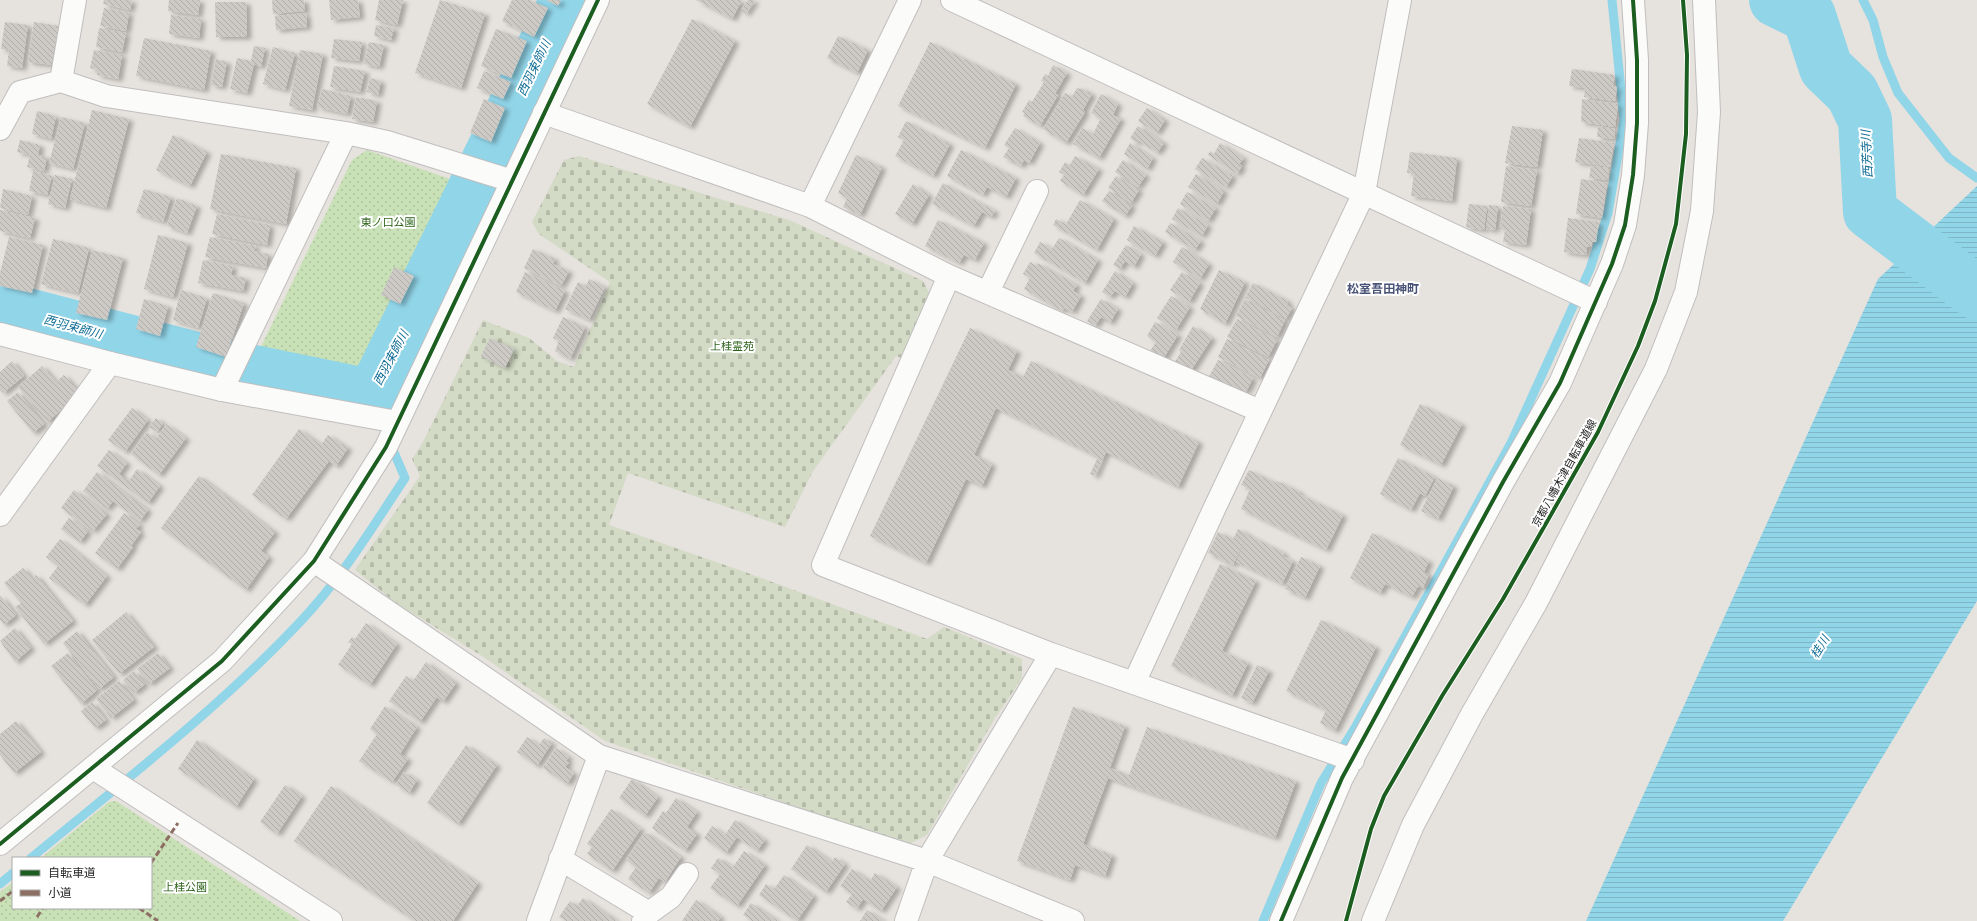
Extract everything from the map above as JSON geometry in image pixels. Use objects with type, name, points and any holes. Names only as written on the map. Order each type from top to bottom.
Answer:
[{"type":"street","points":[[61,81],[75,0]]},
{"type":"street","points":[[0,844],[99,773],[222,661],[320,565],[386,447],[598,0]]},
{"type":"street","points":[[810,206],[910,0]]},
{"type":"street","points":[[952,0],[1596,302]]},
{"type":"street","points":[[1134,683],[1260,411],[1364,193],[1400,0]]},
{"type":"street","points":[[1281,921],[1342,778],[1503,482],[1560,383],[1612,264],[1625,225],[1632,176],[1637,123],[1637,84],[1633,0]]},
{"type":"street","points":[[1373,921],[1413,825],[1472,714],[1536,603],[1656,369],[1686,292],[1702,211],[1708,119],[1704,0]]},
{"type":"street","points":[[0,129],[20,92],[61,81],[106,96],[346,134],[387,142],[512,181]]},
{"type":"street","points":[[544,113],[810,206],[950,276],[1260,411]]},
{"type":"street","points":[[229,375],[346,134]]},
{"type":"street","points":[[988,292],[1037,191]]},
{"type":"street","points":[[950,276],[822,565],[1051,654],[1353,760]]},
{"type":"street","points":[[0,334],[110,363],[229,375],[397,422]]},
{"type":"street","points":[[0,515],[110,363]]},
{"type":"street","points":[[320,565],[599,756],[927,861],[1073,921]]},
{"type":"street","points":[[906,921],[927,861],[1051,654]]},
{"type":"street","points":[[538,921],[599,756]]},
{"type":"street","points":[[99,773],[331,921]]},
{"type":"street","points":[[560,859],[646,917],[671,897],[687,874]]},
{"type":"green space","name":"東ノ口公園","points":[[367,150],[467,185],[470,190],[375,384],[359,390],[257,366],[255,359],[352,160]]},
{"type":"green space","name":"上桂霊苑","points":[[579,156],[789,220],[923,281],[931,297],[901,358],[896,356],[813,471],[785,527],[628,473],[609,525],[745,572],[927,639],[944,627],[1022,659],[1022,678],[995,718],[927,835],[907,845],[605,741],[482,656],[396,603],[355,570],[420,476],[412,459],[422,444],[483,320],[529,338],[557,361],[574,367],[610,282],[539,234],[532,222],[564,160]]},
{"type":"green space","name":"上桂公園","points":[[116,801],[300,921],[0,921],[0,892],[12,883],[12,909],[152,909],[152,857],[42,857],[109,802]]},
{"type":"water","name":"桂川","points":[[1977,186],[1977,601],[1783,921],[1586,921],[1878,279]]},
{"type":"building","points":[[104,0],[132,0],[130,10],[103,4]]},
{"type":"building","points":[[169,0],[200,0],[198,15],[168,11]]},
{"type":"building","points":[[272,0],[304,0],[305,11],[273,14]]},
{"type":"building","points":[[329,0],[358,0],[360,17],[331,20]]},
{"type":"building","points":[[379,0],[403,0],[397,25],[375,20]]},
{"type":"building","points":[[440,0],[485,14],[461,88],[415,73]]},
{"type":"building","points":[[512,0],[530,0],[548,8],[534,37],[502,21]]},
{"type":"building","points":[[546,0],[561,0],[558,6]]},
{"type":"building","points":[[696,0],[742,0],[732,19]]},
{"type":"building","points":[[748,0],[755,0],[746,14],[741,10]]},
{"type":"building","points":[[215,2],[246,2],[247,37],[216,37]]},
{"type":"building","points":[[104,8],[129,13],[126,31],[100,26]]},
{"type":"building","points":[[306,13],[307,27],[276,30],[275,16]]},
{"type":"building","points":[[171,15],[201,19],[199,38],[169,34]]},
{"type":"building","points":[[692,19],[735,41],[690,127],[647,104]]},
{"type":"building","points":[[5,22],[28,25],[22,68],[7,66],[9,50],[1,49]]},
{"type":"building","points":[[34,22],[59,26],[53,65],[28,62]]},
{"type":"building","points":[[376,25],[394,28],[391,40],[374,36]]},
{"type":"building","points":[[99,28],[126,33],[122,52],[96,47]]},
{"type":"building","points":[[496,29],[527,41],[511,78],[481,66]]},
{"type":"building","points":[[838,36],[868,50],[857,73],[827,58]]},
{"type":"building","points":[[144,38],[211,51],[204,90],[136,76]]},
{"type":"building","points":[[334,39],[362,42],[359,61],[331,58]]},
{"type":"building","points":[[369,42],[384,45],[379,67],[364,64]]},
{"type":"building","points":[[930,42],[1016,84],[985,148],[898,106]]},
{"type":"building","points":[[254,46],[265,48],[261,67],[254,64],[247,93],[230,89],[237,58],[251,61]]},
{"type":"building","points":[[273,47],[295,53],[285,90],[263,84]]},
{"type":"building","points":[[94,50],[122,55],[118,79],[97,75],[98,70],[90,68]]},
{"type":"building","points":[[300,50],[323,54],[312,110],[289,106]]},
{"type":"building","points":[[216,59],[227,62],[222,87],[211,85]]},
{"type":"building","points":[[1053,65],[1067,73],[1055,94],[1058,95],[1040,126],[1023,116],[1025,113],[1022,112],[1029,100],[1032,102],[1044,82],[1041,81],[1045,74],[1048,76]]},
{"type":"building","points":[[334,66],[365,71],[360,92],[330,87]]},
{"type":"building","points":[[1572,69],[1615,75],[1613,86],[1617,87],[1615,101],[1584,97],[1585,88],[1569,86]]},
{"type":"building","points":[[484,71],[511,82],[503,99],[477,88]]},
{"type":"building","points":[[370,78],[381,81],[378,95],[367,92]]},
{"type":"building","points":[[1077,88],[1081,88],[1092,94],[1083,110],[1085,112],[1066,143],[1043,129],[1065,93],[1072,97]]},
{"type":"building","points":[[322,89],[351,96],[347,114],[317,107]]},
{"type":"building","points":[[1101,94],[1118,104],[1113,115],[1121,119],[1099,158],[1073,144],[1082,128],[1093,134],[1101,118],[1091,113]]},
{"type":"building","points":[[356,97],[377,101],[373,122],[352,119]]},
{"type":"building","points":[[484,99],[505,108],[491,142],[470,133]]},
{"type":"building","points":[[1582,99],[1618,104],[1615,127],[1581,122]]},
{"type":"building","points":[[1147,108],[1165,120],[1157,133],[1138,121]]},
{"type":"building","points":[[92,110],[129,119],[106,208],[70,199]]},
{"type":"building","points":[[37,111],[56,116],[51,139],[32,134]]},
{"type":"building","points":[[61,117],[85,123],[73,169],[49,163]]},
{"type":"building","points":[[906,121],[950,144],[933,176],[895,156],[904,140],[898,137]]},
{"type":"building","points":[[1138,126],[1164,143],[1157,153],[1138,140],[1137,143],[1130,138]]},
{"type":"building","points":[[1512,126],[1543,130],[1537,167],[1505,163]]},
{"type":"building","points":[[1598,126],[1615,129],[1614,139],[1597,137]]},
{"type":"building","points":[[1015,128],[1040,143],[1029,163],[1024,160],[1021,166],[1003,157],[1009,148],[1004,145]]},
{"type":"building","points":[[173,135],[207,152],[190,186],[156,170]]},
{"type":"building","points":[[1579,138],[1614,143],[1610,167],[1575,162]]},
{"type":"building","points":[[20,140],[40,145],[38,155],[47,157],[44,171],[27,167],[30,155],[17,152]]},
{"type":"building","points":[[1130,143],[1153,158],[1147,169],[1124,154]]},
{"type":"building","points":[[1220,143],[1244,158],[1239,164],[1242,166],[1237,174],[1208,155],[1210,151],[1214,154]]},
{"type":"building","points":[[961,150],[1016,178],[1006,197],[987,187],[983,195],[947,176]]},
{"type":"building","points":[[1410,152],[1457,158],[1452,201],[1411,196],[1414,173],[1407,173]]},
{"type":"building","points":[[221,154],[296,168],[286,224],[210,209]]},
{"type":"building","points":[[856,155],[882,167],[860,215],[843,207],[847,198],[838,193]]},
{"type":"building","points":[[1075,156],[1099,169],[1083,195],[1060,181],[1064,175],[1059,172],[1065,162],[1070,165]]},
{"type":"building","points":[[1202,158],[1233,176],[1226,187],[1195,169]]},
{"type":"building","points":[[1123,160],[1146,175],[1138,187],[1115,172]]},
{"type":"building","points":[[1506,166],[1537,170],[1531,206],[1501,202]]},
{"type":"building","points":[[1591,166],[1609,168],[1608,180],[1589,178]]},
{"type":"building","points":[[33,171],[52,176],[47,195],[29,191]]},
{"type":"building","points":[[1196,174],[1224,191],[1217,204],[1188,187]]},
{"type":"building","points":[[55,175],[72,179],[65,208],[48,204]]},
{"type":"building","points":[[1116,176],[1139,190],[1131,203],[1108,188]]},
{"type":"building","points":[[1581,179],[1607,183],[1602,218],[1576,214]]},
{"type":"building","points":[[943,183],[995,211],[991,217],[982,212],[974,226],[932,204]]},
{"type":"building","points":[[913,184],[929,195],[912,224],[895,214]]},
{"type":"building","points":[[3,189],[32,196],[28,215],[0,208]]},
{"type":"building","points":[[144,189],[171,197],[163,222],[136,213]]},
{"type":"building","points":[[1109,191],[1132,206],[1125,216],[1102,201]]},
{"type":"building","points":[[1187,192],[1216,208],[1208,221],[1180,204]]},
{"type":"building","points":[[177,198],[197,206],[187,233],[167,226]]},
{"type":"building","points":[[1080,200],[1114,219],[1097,250],[1053,225],[1056,219],[1066,224]]},
{"type":"building","points":[[1469,204],[1487,206],[1484,230],[1466,227]]},
{"type":"building","points":[[1489,205],[1498,206],[1495,230],[1486,229]]},
{"type":"building","points":[[1503,206],[1531,209],[1526,245],[1503,242],[1505,230],[1500,229]]},
{"type":"building","points":[[1178,208],[1208,225],[1202,236],[1172,219]]},
{"type":"building","points":[[0,210],[35,218],[30,238],[0,231]]},
{"type":"building","points":[[217,214],[270,225],[267,245],[212,234]]},
{"type":"building","points":[[1568,218],[1599,222],[1596,242],[1592,242],[1591,247],[1587,247],[1586,255],[1564,252]]},
{"type":"building","points":[[938,220],[984,243],[975,260],[964,255],[959,263],[925,246]]},
{"type":"building","points":[[1170,223],[1201,241],[1195,250],[1165,232]]},
{"type":"building","points":[[1134,226],[1163,242],[1155,256],[1127,240]]},
{"type":"building","points":[[158,235],[188,243],[173,297],[144,289]]},
{"type":"building","points":[[9,237],[43,245],[32,293],[0,286],[0,273]]},
{"type":"building","points":[[210,237],[256,246],[254,251],[268,254],[266,268],[205,257]]},
{"type":"building","points":[[1059,238],[1098,260],[1085,283],[1034,253],[1040,242],[1052,249]]},
{"type":"building","points":[[53,239],[89,248],[78,293],[41,284]]},
{"type":"building","points":[[1126,245],[1141,254],[1134,267],[1125,261],[1120,269],[1113,265]]},
{"type":"building","points":[[1182,247],[1209,264],[1200,279],[1173,262]]},
{"type":"building","points":[[533,249],[555,259],[553,264],[569,271],[561,286],[524,268]]},
{"type":"building","points":[[92,250],[123,258],[107,320],[76,313]]},
{"type":"building","points":[[203,260],[233,266],[231,275],[246,278],[243,291],[198,283]]},
{"type":"building","points":[[1030,262],[1037,266],[1038,263],[1077,285],[1073,291],[1081,296],[1072,312],[1064,308],[1062,311],[1024,289],[1030,278],[1023,274]]},
{"type":"building","points":[[394,267],[414,276],[400,304],[381,295]]},
{"type":"building","points":[[1219,270],[1245,282],[1225,324],[1200,309]]},
{"type":"building","points":[[1115,271],[1133,283],[1125,297],[1115,291],[1110,297],[1102,292]]},
{"type":"building","points":[[525,272],[565,291],[555,311],[516,292]]},
{"type":"building","points":[[1182,272],[1200,283],[1189,302],[1170,290]]},
{"type":"building","points":[[589,279],[605,287],[589,320],[565,309],[578,282],[586,286]]},
{"type":"building","points":[[1253,283],[1288,301],[1287,305],[1292,308],[1286,319],[1245,298]]},
{"type":"building","points":[[181,290],[207,298],[198,328],[173,320]]},
{"type":"building","points":[[213,293],[244,303],[226,357],[196,347]]},
{"type":"building","points":[[1171,296],[1190,307],[1176,330],[1157,318]]},
{"type":"building","points":[[144,299],[168,306],[160,336],[136,329]]},
{"type":"building","points":[[1101,299],[1118,309],[1110,323],[1101,317],[1095,326],[1087,321]]},
{"type":"building","points":[[1245,299],[1285,320],[1277,337],[1236,316]]},
{"type":"building","points":[[563,317],[585,327],[570,359],[555,351],[559,341],[553,338]]},
{"type":"building","points":[[1237,319],[1277,340],[1268,357],[1227,337]]},
{"type":"building","points":[[1155,322],[1178,335],[1163,359],[1150,351],[1156,342],[1147,336]]},
{"type":"building","points":[[1193,326],[1212,338],[1190,372],[1174,363],[1181,352],[1179,350]]},
{"type":"building","points":[[970,328],[1017,351],[1008,370],[1023,377],[1031,361],[1199,442],[1178,487],[1106,452],[1095,476],[1090,474],[1098,457],[996,408],[974,455],[992,464],[982,486],[966,479],[926,563],[870,536]]},
{"type":"building","points":[[490,338],[514,349],[505,368],[481,356]]},
{"type":"building","points":[[1227,339],[1269,360],[1260,378],[1218,357]]},
{"type":"building","points":[[1218,360],[1253,378],[1246,392],[1241,390],[1238,396],[1207,380]]},
{"type":"building","points":[[12,361],[24,376],[3,393],[0,390],[0,372]]},
{"type":"building","points":[[42,366],[56,382],[64,375],[81,394],[47,422],[18,387]]},
{"type":"building","points":[[18,392],[44,424],[33,433],[7,401]]},
{"type":"building","points":[[1420,404],[1462,424],[1441,465],[1400,445]]},
{"type":"building","points":[[132,408],[148,420],[125,452],[108,440]]},
{"type":"building","points":[[156,418],[163,423],[157,432],[149,427]]},
{"type":"building","points":[[166,424],[186,438],[159,475],[131,454],[147,432],[156,439]]},
{"type":"building","points":[[299,429],[321,445],[328,435],[348,448],[336,466],[329,461],[286,519],[252,495]]},
{"type":"building","points":[[109,450],[127,463],[119,474],[129,481],[137,469],[160,486],[148,503],[97,466]]},
{"type":"building","points":[[1398,458],[1435,477],[1425,496],[1420,493],[1411,510],[1380,494]]},
{"type":"building","points":[[1249,470],[1276,483],[1277,481],[1300,492],[1299,494],[1343,515],[1326,550],[1241,509],[1250,489],[1241,485]]},
{"type":"building","points":[[97,472],[148,510],[140,521],[113,501],[107,509],[83,491]]},
{"type":"building","points":[[199,476],[275,532],[261,551],[269,557],[246,590],[161,528]]},
{"type":"building","points":[[1437,478],[1454,486],[1438,519],[1421,511]]},
{"type":"building","points":[[74,490],[107,514],[93,531],[61,508]]},
{"type":"building","points":[[124,513],[140,525],[136,529],[141,532],[131,546],[133,547],[117,569],[95,553]]},
{"type":"building","points":[[69,518],[88,531],[80,542],[61,529]]},
{"type":"building","points":[[1238,529],[1248,534],[1233,565],[1208,553],[1218,532],[1233,539]]},
{"type":"building","points":[[1372,533],[1429,561],[1424,572],[1429,575],[1423,588],[1418,586],[1412,597],[1385,584],[1380,593],[1350,578]]},
{"type":"building","points":[[1248,535],[1284,553],[1283,556],[1293,561],[1282,584],[1236,562]]},
{"type":"building","points":[[60,539],[107,576],[85,605],[49,578],[58,566],[46,557]]},
{"type":"building","points":[[1301,557],[1320,566],[1305,598],[1285,589]]},
{"type":"building","points":[[1220,564],[1256,581],[1222,651],[1248,663],[1232,696],[1171,666]]},
{"type":"building","points":[[23,568],[32,579],[36,575],[73,621],[44,644],[15,607],[21,603],[4,583]]},
{"type":"building","points":[[0,595],[16,615],[4,625],[0,620]]},
{"type":"building","points":[[126,612],[154,647],[119,674],[92,640]]},
{"type":"building","points":[[1321,620],[1376,647],[1335,731],[1320,723],[1326,710],[1286,691]]},
{"type":"building","points":[[366,623],[397,644],[370,685],[338,665],[352,644],[348,642],[352,637],[355,639]]},
{"type":"building","points":[[15,628],[31,648],[15,662],[0,641]]},
{"type":"building","points":[[77,631],[114,677],[99,689],[63,643]]},
{"type":"building","points":[[68,653],[97,690],[81,704],[51,666]]},
{"type":"building","points":[[158,653],[170,668],[149,684],[137,669]]},
{"type":"building","points":[[426,662],[456,683],[443,702],[437,697],[420,722],[389,701],[406,676],[413,681]]},
{"type":"building","points":[[1257,665],[1269,671],[1252,703],[1241,698]]},
{"type":"building","points":[[134,671],[145,684],[134,693],[123,680]]},
{"type":"building","points":[[119,681],[134,700],[111,718],[96,699]]},
{"type":"building","points":[[92,702],[106,720],[95,728],[81,711]]},
{"type":"building","points":[[385,706],[417,727],[400,754],[408,759],[392,782],[359,761],[377,734],[370,729]]},
{"type":"building","points":[[1073,707],[1125,726],[1110,768],[1129,775],[1147,727],[1296,781],[1275,838],[1108,778],[1083,844],[1112,855],[1105,876],[1075,865],[1070,880],[1017,861]]},
{"type":"building","points":[[16,721],[41,752],[14,773],[0,755],[0,734]]},
{"type":"building","points":[[527,737],[539,745],[544,738],[552,743],[537,766],[517,752]]},
{"type":"building","points":[[197,740],[254,779],[236,807],[178,769]]},
{"type":"building","points":[[466,745],[497,765],[458,824],[427,803]]},
{"type":"building","points":[[556,748],[569,757],[566,761],[569,763],[565,767],[574,773],[567,784],[543,768]]},
{"type":"building","points":[[404,772],[417,780],[409,793],[396,785]]},
{"type":"building","points":[[632,779],[658,797],[645,816],[619,798]]},
{"type":"building","points":[[285,785],[302,796],[277,834],[260,822]]},
{"type":"building","points":[[331,786],[478,883],[453,921],[415,921],[294,841]]},
{"type":"building","points":[[676,798],[697,812],[687,827],[697,834],[685,851],[652,828],[663,811],[666,813]]},
{"type":"building","points":[[611,809],[641,829],[612,871],[587,854],[592,847],[587,844]]},
{"type":"building","points":[[735,820],[765,840],[757,851],[737,837],[726,853],[704,838],[712,826],[725,835]]},
{"type":"building","points":[[645,832],[681,857],[665,882],[659,878],[649,893],[628,879],[636,867],[626,860]]},
{"type":"building","points":[[807,845],[832,862],[835,857],[845,864],[826,892],[791,869]]},
{"type":"building","points":[[744,851],[765,865],[737,906],[710,888],[720,874],[711,868],[718,858],[733,867]]},
{"type":"building","points":[[852,869],[870,881],[875,873],[897,887],[881,911],[863,899],[857,909],[846,902],[852,894],[840,886]]},
{"type":"building","points":[[784,875],[814,896],[797,921],[759,895],[766,884],[774,889]]},
{"type":"building","points":[[583,898],[617,921],[566,921],[559,917],[570,901],[577,906]]},
{"type":"building","points":[[696,900],[721,917],[718,921],[682,921]]},
{"type":"building","points":[[751,903],[778,921],[750,921],[751,920],[743,915]]},
{"type":"building","points":[[867,910],[884,921],[860,921]]},
{"type":"waterway","name":"西羽束師川","points":[[0,308],[215,364],[370,396],[382,378],[567,0]]},
{"type":"waterway","points":[[1263,921],[1321,783],[1356,726],[1511,443],[1590,269],[1608,213],[1624,120],[1612,0]]},
{"type":"waterway","name":"西芳寺川","points":[[1776,0],[1809,16],[1826,68],[1852,93],[1865,120],[1870,212],[1977,293]]},
{"type":"waterway","points":[[1863,0],[1873,20],[1883,57],[1898,93],[1949,158],[1977,178]]},
{"type":"waterway","points":[[370,396],[379,417]]},
{"type":"waterway","points":[[32,857],[203,715],[269,654],[315,606],[356,553],[405,478],[390,443]]},
{"type":"waterway","points":[[0,884],[12,874]]},
{"type":"marked path","points":[[152,862],[178,823]]},
{"type":"marked path","points":[[0,901],[12,892]]},
{"type":"marked path","points":[[37,917],[42,909]]},
{"type":"marked path","points":[[140,909],[158,921]]},
{"type":"cycle path","points":[[0,844],[222,661],[314,561],[386,447],[598,0]]},
{"type":"cycle path","points":[[1281,921],[1342,778],[1503,482],[1560,383],[1612,264],[1625,225],[1633,175],[1637,123],[1637,60],[1633,0]]},
{"type":"cycle path","name":"京都八幡木津自転車道線","points":[[1346,921],[1371,829],[1384,796],[1442,696],[1503,599],[1598,432],[1638,346],[1655,301],[1676,224],[1686,134],[1687,55],[1683,0]]},
{"type":"district","name":"松室吾田神町","points":[[1383,289]]}]
